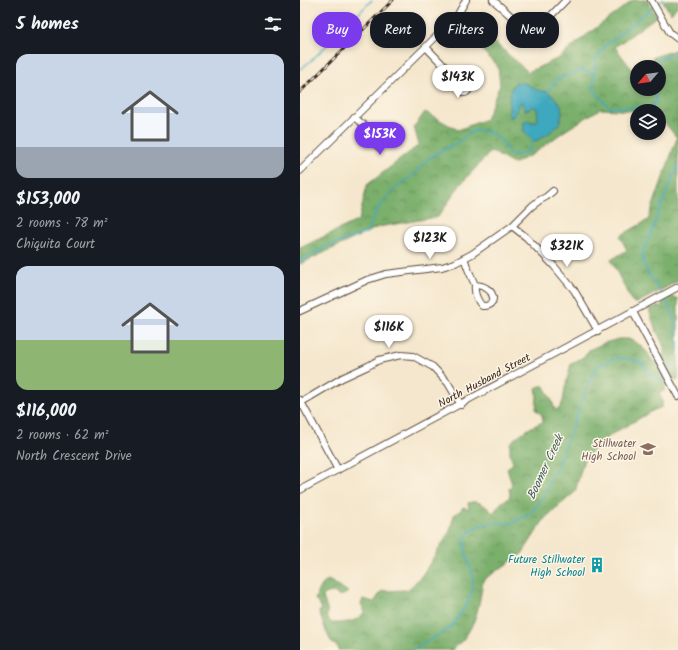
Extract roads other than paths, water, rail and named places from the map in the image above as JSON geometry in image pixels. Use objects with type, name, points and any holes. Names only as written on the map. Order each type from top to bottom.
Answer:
[{"type":"street","points":[[454,76],[426,47],[457,16],[466,0]]},
{"type":"street","points":[[493,0],[530,33],[540,27],[566,0]]},
{"type":"street","points":[[651,0],[670,33],[678,39]]},
{"type":"street","points":[[300,171],[425,48]]},
{"type":"street","points":[[354,117],[372,132]]},
{"type":"street","points":[[300,311],[367,280],[386,274],[442,267],[455,263],[482,248],[512,226],[532,206],[553,191]]},
{"type":"street","points":[[512,226],[526,237],[554,266],[574,290],[598,331]]},
{"type":"street","points":[[464,258],[476,284]]},
{"type":"street","name":"North Husband Street","points":[[300,490],[678,287]]},
{"type":"street","points":[[633,312],[678,396]]},
{"type":"street","points":[[338,470],[300,401],[342,378],[379,360],[402,355],[413,356],[434,367],[448,383],[461,404]]},
{"type":"water","points":[[516,82],[527,84],[537,90],[547,92],[561,105],[562,114],[559,124],[552,131],[538,140],[533,141],[524,131],[524,122],[527,120],[535,123],[538,119],[537,109],[533,106],[525,110],[523,102],[521,102],[514,116],[509,118],[510,94],[513,85]]},
{"type":"waterway","points":[[300,69],[312,60],[372,0]]},
{"type":"waterway","name":"Boomer Creek","points":[[656,5],[663,0]]},
{"type":"waterway","name":"Boomer Creek","points":[[653,7],[605,46],[596,60],[594,89],[609,107],[645,108],[653,106],[656,101],[655,96]]},
{"type":"waterway","name":"Boomer Creek","points":[[658,60],[667,55],[678,57]]},
{"type":"waterway","points":[[547,93],[556,80],[581,70],[594,74]]},
{"type":"waterway","points":[[300,261],[328,246],[366,233],[376,211],[392,191],[412,176],[429,158],[476,130],[485,131],[495,135],[501,140],[509,153],[519,155],[530,150],[533,140]]},
{"type":"waterway","name":"Boomer Creek","points":[[662,294],[648,273],[643,262],[643,249],[650,236],[678,165]]},
{"type":"waterway","name":"Boomer Creek","points":[[664,297],[674,317],[678,349]]},
{"type":"waterway","name":"Boomer Creek","points":[[413,650],[450,628],[464,609],[473,590],[473,577],[464,541],[469,532],[480,525],[512,523],[531,513],[543,498],[591,378],[599,365],[613,359],[621,358],[634,360],[642,363],[652,377],[659,380],[665,379],[666,377]]},
{"type":"waterway","name":"Boomer Creek","points":[[668,374],[678,359]]},
{"type":"railway","points":[[300,92],[393,0]]},
{"type":"place","name":"Stillwater High School","points":[[648,449]]},
{"type":"place","name":"Future Stillwater High School","points":[[597,565]]}]
